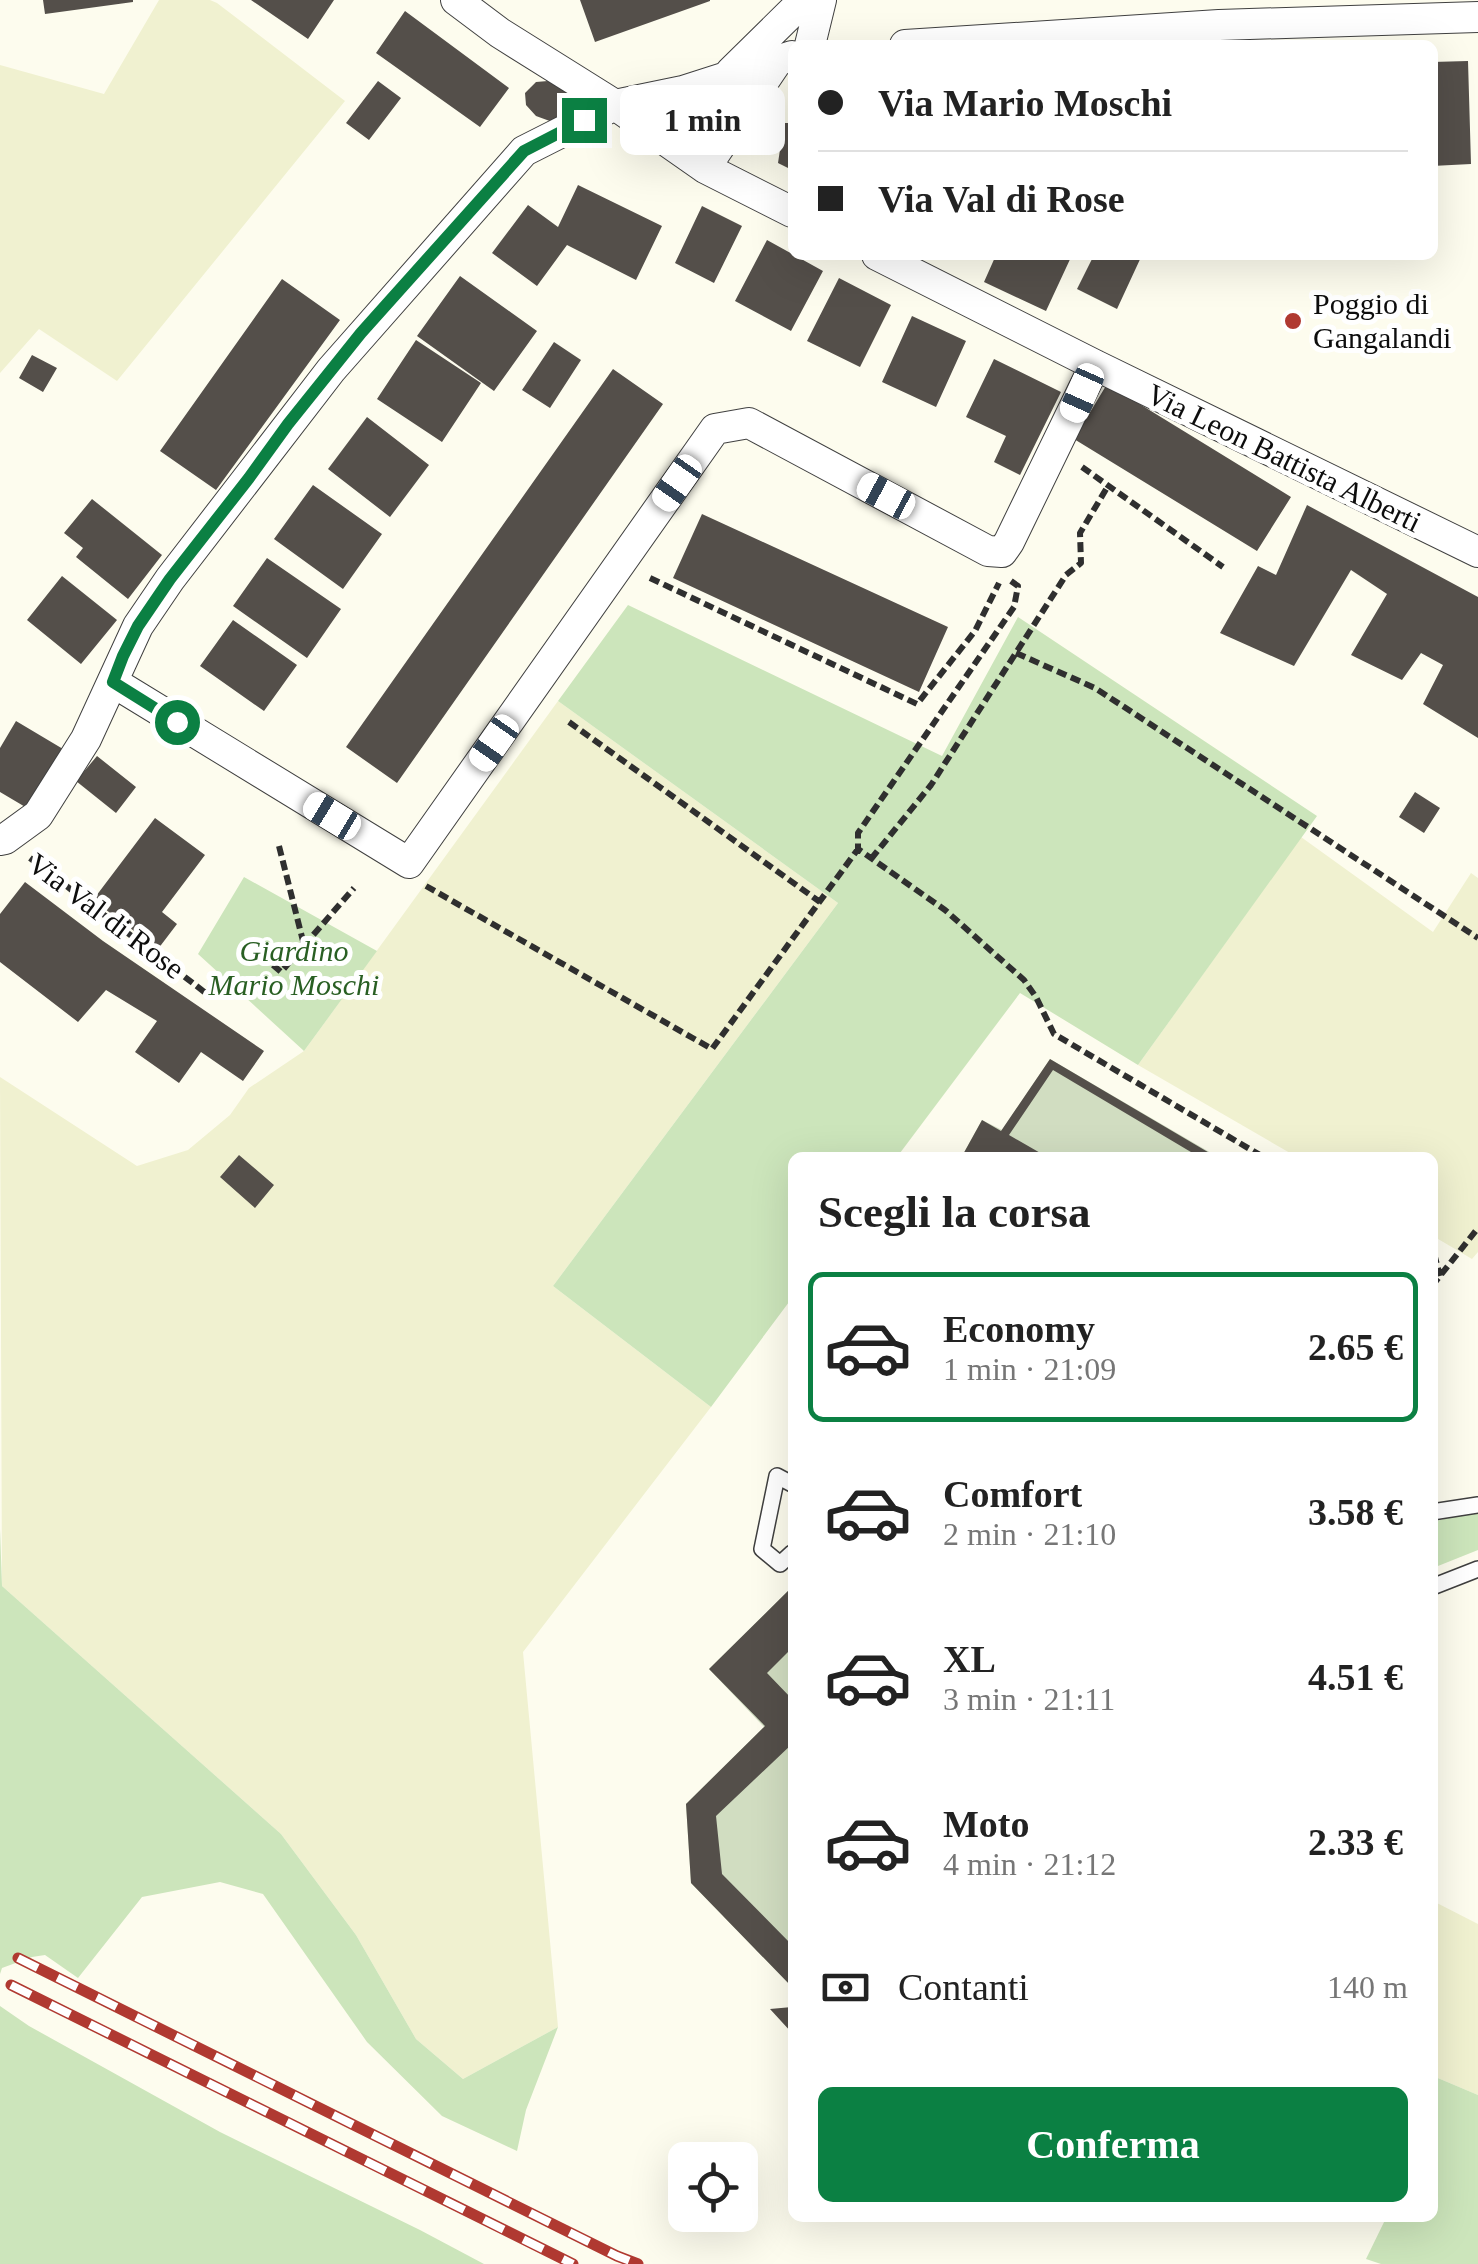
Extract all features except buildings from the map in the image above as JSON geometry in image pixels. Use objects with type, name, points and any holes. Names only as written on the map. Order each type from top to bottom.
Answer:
[{"type":"street","points":[[456,0],[705,168],[788,210]]},
{"type":"street","points":[[724,79],[804,0]]},
{"type":"street","points":[[811,40],[821,0]]},
{"type":"street","points":[[984,40],[1219,25],[1478,18]]},
{"type":"street","points":[[705,168],[786,58]]},
{"type":"street","name":"Via Val di Rose","points":[[2,840],[38,815],[86,739],[138,626],[170,579],[361,333],[524,151],[615,105],[683,91],[786,58]]},
{"type":"street","points":[[683,91],[705,168]]},
{"type":"street","name":"Via Leon Battista Alberti","points":[[887,260],[1094,366],[1478,552]]},
{"type":"street","points":[[113,682],[415,873],[620,564],[715,429],[748,423],[988,551],[1002,552],[1094,366]]},
{"type":"lane","points":[[788,1482],[777,1476],[762,1549],[780,1564],[788,1557]]},
{"type":"lane","points":[[1438,1511],[1478,1505]]},
{"type":"lane","points":[[1438,1585],[1478,1569]]},
{"type":"path","points":[[1056,449],[1222,567]]},
{"type":"path","points":[[872,858],[931,784],[1066,575],[1082,563],[1080,533],[1108,486]]},
{"type":"path","points":[[415,873],[712,1049],[858,850],[858,834],[1014,607],[1018,586],[1002,576],[975,631],[916,704],[620,564]]},
{"type":"path","points":[[1016,653],[1095,688],[1478,938]]},
{"type":"path","points":[[568,722],[820,902]]},
{"type":"path","name":"Via Val di Rose","points":[[2,840],[207,994]]},
{"type":"path","points":[[279,846],[304,946]]},
{"type":"path","points":[[858,850],[945,910],[1024,980],[1054,1034],[1255,1152]]},
{"type":"path","points":[[273,965],[281,972],[354,888]]},
{"type":"path","points":[[1438,1279],[1478,1228]]},
{"type":"path","points":[[1438,1269],[1440,1277]]},
{"type":"green space","points":[[159,0],[217,3],[345,101],[117,381],[39,329],[0,373],[0,65],[104,94]]},
{"type":"green space","points":[[628,605],[942,756],[1018,617],[1317,816],[1138,1065],[1020,993],[901,1152],[788,1152],[788,1303],[711,1407],[553,1286],[838,903],[558,701]]},
{"type":"green space","points":[[558,701],[838,903],[553,1286],[711,1407],[523,1652],[558,2027],[463,2079],[416,2039],[356,1935],[281,1834],[2,1586],[0,1077],[137,1166],[188,1150],[230,1115],[249,1088],[304,1051]]},
{"type":"green space","points":[[1301,837],[1433,932],[1471,873],[1478,878],[1478,1252],[1472,1259],[1438,1239],[1438,1152],[1288,1152],[1138,1065]]},
{"type":"green space","name":"Giardino Mario Moschi","points":[[244,877],[377,951],[304,1051],[198,954]]},
{"type":"green space","points":[[1050,1059],[1209,1152],[964,1152],[982,1120],[1002,1130]]},
{"type":"green space","points":[[1478,1511],[1478,1550],[1438,1566],[1438,1521]]},
{"type":"green space","points":[[0,1529],[2,1586],[281,1834],[356,1935],[416,2039],[463,2079],[558,2027],[526,2110],[517,2151],[442,2116],[367,2042],[263,1894],[220,1882],[142,1897],[78,1978],[45,1955],[2,1968],[0,1974]]},
{"type":"green space","points":[[788,1591],[788,1983],[691,1883],[686,1804],[764,1727],[709,1669]]},
{"type":"green space","points":[[1438,1904],[1478,1924],[1478,2095],[1438,2078]]},
{"type":"green space","points":[[0,2006],[220,2132],[484,2264],[0,2264]]},
{"type":"green space","points":[[1438,2078],[1478,2095],[1478,2264],[1381,2264],[1366,2259],[1384,2222],[1438,2222]]},
{"type":"railway","points":[[18,1958],[638,2264]]},
{"type":"railway","points":[[11,1985],[573,2264]]},
{"type":"place","name":"Poggio di Gangalandi","points":[[1293,321]]},
{"type":"route","points":[[177,722],[113,682],[138,626],[170,579],[361,333],[524,151],[584,120]]}]
